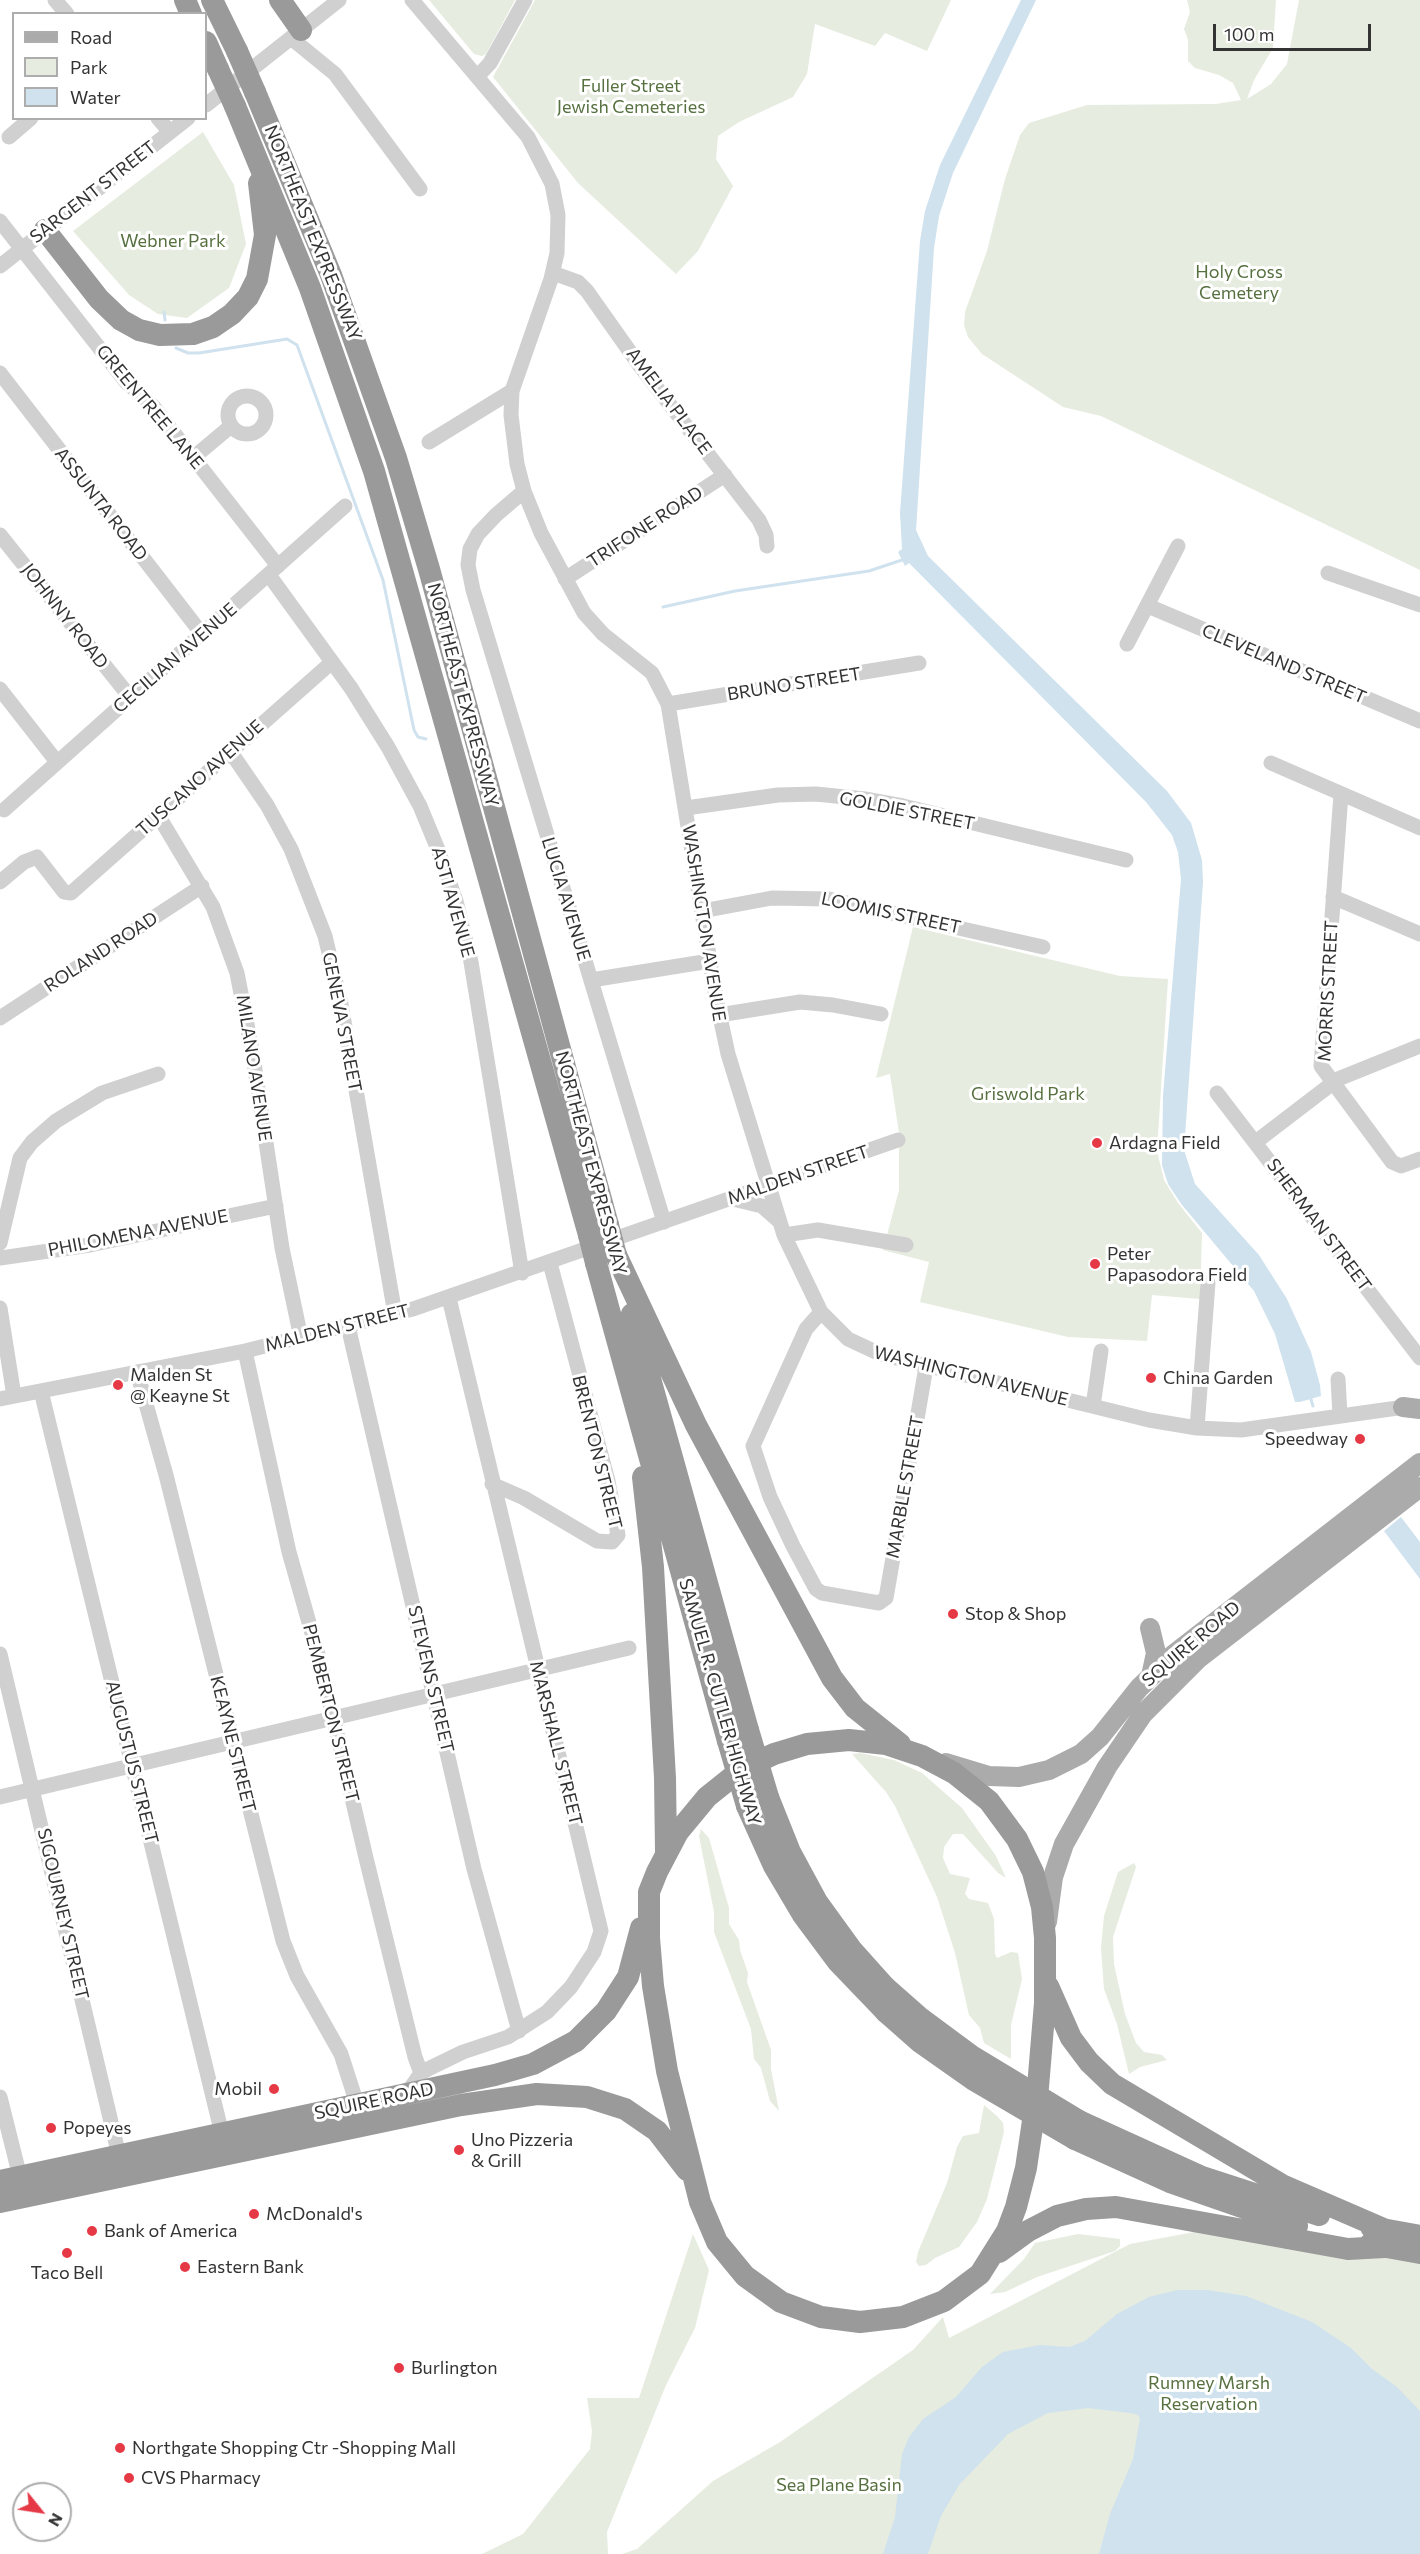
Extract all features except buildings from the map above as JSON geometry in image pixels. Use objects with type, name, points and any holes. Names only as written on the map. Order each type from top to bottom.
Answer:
[{"type":"highway","name":"NORTHEAST EXPRESSWAY","points":[[212,0],[255,92],[332,275],[407,495],[598,1230],[648,1409]]},
{"type":"highway","points":[[280,0],[296,34]]},
{"type":"highway","name":"NORTHEAST EXPRESSWAY","points":[[207,44],[258,157],[324,324],[380,489],[598,1230]]},
{"type":"highway","points":[[45,230],[99,299],[121,320],[139,330],[160,335],[182,336],[203,331],[223,321],[241,306],[253,288],[261,268],[265,223],[258,157]]},
{"type":"highway","points":[[606,1259],[832,1678],[862,1714],[913,1752],[972,1786],[993,1806],[1026,1855],[1037,1883],[1045,1938],[1041,2062],[1026,2168],[1013,2216],[993,2256],[980,2274],[944,2301],[918,2313],[875,2322],[827,2318],[789,2306],[750,2281],[717,2242],[700,2202],[672,2094],[658,2018],[650,1955],[649,1892],[666,1852],[682,1826],[707,1797],[738,1772],[768,1756],[802,1745],[835,1740],[872,1742],[913,1752]]},
{"type":"highway","points":[[648,1409],[638,1457],[647,1498],[652,1557],[665,1778],[666,1852]]},
{"type":"highway","name":"SAMUEL R. CUTLER HIGHWAY","points":[[648,1409],[748,1730],[757,1802],[774,1866],[803,1915],[838,1962],[886,2012],[921,2042],[974,2080],[1077,2130]]},
{"type":"highway","name":"SAMUEL R. CUTLER HIGHWAY","points":[[648,1409],[728,1741],[757,1802],[782,1834],[817,1902],[851,1949],[885,1987],[919,2017],[973,2057],[1134,2168],[1216,2200],[1298,2226],[1385,2238],[1420,2236]]},
{"type":"highway","name":"SQUIRE ROAD","points":[[0,2202],[222,2134],[524,2067],[552,2056],[584,2035],[606,2011],[627,1977],[637,1950],[649,1892]]},
{"type":"highway","points":[[1045,1978],[1071,2038],[1089,2062],[1112,2084],[1282,2185],[1385,2238]]},
{"type":"highway","name":"SQUIRE ROAD","points":[[10,2179],[122,2166],[487,2100],[523,2095],[565,2094],[612,2104],[650,2125],[681,2161],[700,2202]]},
{"type":"highway","points":[[993,2256],[1028,2231],[1058,2216],[1086,2209],[1116,2206],[1348,2249],[1385,2238]]},
{"type":"highway","name":"SAMUEL R. CUTLER HIGHWAY","points":[[1385,2238],[1420,2253]]},
{"type":"main road","name":"SQUIRE ROAD","points":[[913,1752],[997,1776],[1019,1777],[1049,1770],[1073,1759],[1095,1742],[1151,1676],[1186,1645],[1420,1463]]},
{"type":"main road","name":"SQUIRE ROAD","points":[[1045,1938],[1053,1877],[1064,1844],[1116,1752],[1143,1714],[1199,1658],[1420,1487]]},
{"type":"main road","points":[[1150,1628],[1156,1653],[1151,1676]]},
{"type":"street","points":[[56,0],[65,12]]},
{"type":"street","points":[[207,104],[339,0]]},
{"type":"street","name":"WASHINGTON AVENUE","points":[[412,0],[528,137],[552,184],[559,225],[553,273],[512,391],[511,415],[514,447],[524,490],[541,533],[592,623],[652,673],[668,704],[719,1015],[767,1185],[782,1228],[821,1312],[838,1331],[862,1347],[926,1367],[1197,1428],[1241,1430],[1414,1407]]},
{"type":"street","points":[[478,76],[490,63],[525,0]]},
{"type":"street","points":[[296,34],[335,74],[420,189]]},
{"type":"street","points":[[9,137],[29,120]]},
{"type":"street","points":[[160,120],[170,132]]},
{"type":"street","name":"SARGENT STREET","points":[[0,266],[185,120]]},
{"type":"street","name":"GREENTREE LANE","points":[[0,221],[126,382],[152,404],[194,457],[273,571]]},
{"type":"street","name":"AMELIA PLACE","points":[[553,273],[578,282],[587,291],[640,366],[759,520],[766,535],[767,546]]},
{"type":"street","name":"ASSUNTA ROAD","points":[[0,373],[202,634]]},
{"type":"street","points":[[429,442],[512,391]]},
{"type":"street","points":[[194,457],[231,426]]},
{"type":"street","name":"TRIFONE ROAD","points":[[565,579],[725,475]]},
{"type":"street","name":"LUCIA AVENUE","points":[[524,490],[478,534],[470,549],[468,565],[663,1218]]},
{"type":"street","name":"CECILIAN AVENUE","points":[[4,810],[345,506]]},
{"type":"street","name":"JOHNNY ROAD","points":[[0,535],[130,697]]},
{"type":"street","points":[[1127,644],[1178,546]]},
{"type":"street","name":"ASTI AVENUE","points":[[273,571],[374,724],[407,780],[434,838],[456,901],[476,984],[522,1273]]},
{"type":"street","points":[[1328,573],[1420,605]]},
{"type":"street","name":"CLEVELAND STREET","points":[[1148,606],[1420,721]]},
{"type":"street","name":"TUSCANO AVENUE","points":[[0,882],[24,862],[37,857],[68,894],[332,662]]},
{"type":"street","name":"BRUNO STREET","points":[[668,704],[919,663]]},
{"type":"street","points":[[0,688],[57,762]]},
{"type":"street","name":"GENEVA STREET","points":[[230,751],[267,805],[291,849],[325,936],[341,1004],[395,1314]]},
{"type":"street","points":[[1271,763],[1420,828]]},
{"type":"street","name":"GOLDIE STREET","points":[[686,808],[778,795],[816,794],[865,799],[903,806],[1126,860]]},
{"type":"street","name":"MORRIS STREET","points":[[1341,794],[1321,1057],[1323,1069],[1387,1157],[1396,1165],[1420,1159]]},
{"type":"street","name":"MILANO AVENUE","points":[[158,815],[202,886],[223,931],[240,985],[282,1248],[301,1338]]},
{"type":"street","name":"ROLAND ROAD","points":[[0,1018],[202,886]]},
{"type":"street","points":[[1333,897],[1420,934]]},
{"type":"street","name":"LOOMIS STREET","points":[[702,911],[772,898],[829,899],[1043,947]]},
{"type":"street","points":[[591,980],[710,961]]},
{"type":"street","points":[[719,1015],[800,1002],[833,1005],[882,1014]]},
{"type":"street","points":[[1257,1141],[1332,1083],[1350,1073],[1420,1046]]},
{"type":"street","points":[[0,1243],[20,1158],[32,1142],[56,1120],[102,1093],[158,1074]]},
{"type":"street","name":"SHERMAN STREET","points":[[1217,1093],[1257,1141],[1420,1358]]},
{"type":"street","name":"MALDEN STREET","points":[[7,1398],[245,1351],[395,1314],[550,1263],[663,1218],[727,1199],[898,1140]]},
{"type":"street","points":[[727,1199],[756,1203],[769,1210],[782,1228],[818,1230],[906,1245]]},
{"type":"street","name":"PHILOMENA AVENUE","points":[[0,1258],[90,1245],[276,1206]]},
{"type":"street","name":"BRENTON STREET","points":[[492,1484],[524,1498],[601,1543],[612,1542],[618,1535],[608,1481],[575,1366],[550,1263]]},
{"type":"street","points":[[1197,1428],[1208,1283]]},
{"type":"street","name":"MARSHALL STREET","points":[[407,2093],[421,2073],[452,2057],[519,2031],[547,2012],[563,1996],[594,1952],[601,1931],[449,1298]]},
{"type":"street","points":[[0,1308],[7,1398]]},
{"type":"street","name":"MARBLE STREET","points":[[821,1312],[808,1325],[753,1446],[770,1497],[816,1589],[826,1594],[879,1603],[886,1596],[926,1367]]},
{"type":"street","name":"STEVENS STREET","points":[[348,1326],[474,1869],[519,2031]]},
{"type":"street","name":"PEMBERTON STREET","points":[[245,1351],[287,1544],[333,1718],[415,2057],[421,2073]]},
{"type":"street","points":[[1093,1406],[1101,1351]]},
{"type":"street","name":"KEAYNE STREET","points":[[137,1372],[172,1498],[287,1954],[341,2054],[357,2104]]},
{"type":"street","points":[[1338,1379],[1340,1416]]},
{"type":"street","name":"AUGUSTUS STREET","points":[[41,1391],[134,1765],[222,2134]]},
{"type":"street","points":[[0,1797],[629,1648]]},
{"type":"street","name":"SIGOURNEY STREET","points":[[0,1654],[122,2166]]},
{"type":"street","points":[[0,2097],[10,2179]]},
{"type":"green space","points":[[429,0],[515,0],[486,54],[482,56],[474,54]]},
{"type":"green space","name":"Fuller Street Jewish Cemeteries","points":[[535,0],[951,0],[927,51],[885,33],[875,46],[815,24],[807,74],[793,97],[739,122],[718,136],[716,159],[733,186],[698,251],[676,274],[578,183],[493,77]]},
{"type":"green space","name":"Holy Cross Cemetery","points":[[1187,0],[1276,0],[1273,48],[1254,80],[1247,99],[1271,84],[1287,64],[1299,0],[1420,0],[1420,570],[1101,416],[1063,407],[982,354],[968,337],[964,325],[965,312],[987,251],[1005,179],[1020,135],[1029,123],[1087,105],[1216,104],[1241,100],[1233,83],[1219,75],[1195,68],[1188,61],[1188,40],[1184,29],[1190,12]]},
{"type":"green space","name":"Webner Park","points":[[203,132],[234,185],[246,244],[229,288],[187,318],[158,314],[129,295],[73,231]]},
{"type":"green space","name":"Griswold Park","points":[[913,927],[1120,976],[1168,979],[1157,1151],[1164,1180],[1178,1203],[1202,1233],[1200,1299],[1152,1295],[1147,1341],[1068,1337],[920,1302],[929,1262],[883,1250],[899,1190],[899,1133],[890,1074],[876,1078]]},
{"type":"green space","points":[[860,1753],[894,1760],[922,1773],[962,1808],[996,1856],[1006,1878],[998,1873],[963,1834],[953,1834],[944,1847],[943,1858],[950,1874],[970,1878],[965,1894],[969,1899],[988,1903],[994,1919],[997,1958],[1011,1952],[1018,1953],[1022,1979],[1011,2025],[1011,2059],[984,2043],[980,2028],[969,2015],[955,1953],[937,1897],[895,1806],[886,1792],[852,1754]]},
{"type":"green space","points":[[701,1829],[709,1838],[729,1908],[729,1924],[739,1940],[748,1973],[747,1982],[771,2050],[771,2069],[779,2111],[770,2101],[761,2068],[754,2059],[751,2029],[714,1932],[714,1912],[699,1836]]},
{"type":"green space","points":[[1134,1863],[1136,1867],[1113,1937],[1114,1964],[1125,2014],[1136,2043],[1144,2052],[1162,2055],[1167,2060],[1140,2067],[1129,2074],[1117,2024],[1104,1989],[1101,1948],[1104,1916],[1118,1872]]},
{"type":"green space","points":[[984,2105],[1003,2123],[1004,2132],[987,2199],[977,2222],[959,2247],[935,2258],[926,2265],[919,2266],[916,2262],[918,2252],[947,2183],[957,2147],[963,2136],[979,2133]]},
{"type":"green space","name":"Rumney Marsh Reservation","points":[[1205,2230],[1420,2263],[1420,2554],[622,2554],[637,2549],[713,2481],[780,2442],[913,2350],[943,2317],[949,2338],[1130,2244]]},
{"type":"green space","points":[[693,2234],[709,2270],[695,2328],[666,2385],[607,2532],[608,2554],[482,2554],[523,2534],[590,2449],[592,2431],[587,2398],[639,2398]]},
{"type":"green space","points":[[1078,2234],[1120,2239],[1120,2246],[1115,2251],[1037,2277],[1005,2292],[990,2294],[1024,2259],[1035,2243]]},
{"type":"water","points":[[1021,0],[1036,0],[953,173],[939,216],[934,248],[916,530],[928,556],[1167,791],[1191,823],[1202,860],[1203,882],[1184,1150],[1195,1184],[1259,1255],[1287,1299],[1311,1352],[1320,1385],[1321,1396],[1300,1402],[1295,1402],[1275,1334],[1254,1291],[1182,1205],[1168,1184],[1162,1165],[1163,1095],[1181,879],[1178,852],[1172,835],[1146,802],[909,563],[905,566],[898,552],[902,549],[900,513],[920,241],[925,211],[940,165]]},
{"type":"water","points":[[1401,1517],[1420,1542],[1420,1579],[1384,1531]]},
{"type":"water","name":"Rumney Marsh Reservation","points":[[1177,2290],[1207,2290],[1246,2296],[1312,2322],[1351,2348],[1372,2369],[1397,2387],[1420,2411],[1420,2554],[1099,2554],[1110,2514],[1133,2459],[1140,2418],[1130,2413],[1088,2408],[1048,2413],[1008,2434],[959,2485],[941,2516],[928,2554],[883,2554],[895,2517],[902,2454],[909,2437],[923,2419],[956,2397],[982,2367],[1003,2352],[1040,2345],[1069,2347],[1085,2341],[1117,2314],[1149,2297]]},
{"type":"waterway","points":[[164,312],[165,320]]},
{"type":"waterway","points":[[176,348],[188,353],[199,353],[287,339],[297,345],[383,580],[414,730],[418,737],[426,739]]},
{"type":"waterway","points":[[663,607],[735,591],[869,571],[905,559]]},
{"type":"waterway","points":[[1310,1396],[1313,1406]]},
{"type":"place","name":"Ardagna Field","points":[[1097,1143]]},
{"type":"place","name":"Peter Papasodora Field","points":[[1095,1264]]},
{"type":"place","name":"China Garden","points":[[1151,1378]]},
{"type":"place","name":"Malden St @ Keayne St","points":[[118,1385]]},
{"type":"place","name":"Speedway","points":[[1360,1439]]},
{"type":"place","name":"Stop & Shop","points":[[953,1614]]},
{"type":"place","name":"Mobil","points":[[274,2089]]},
{"type":"place","name":"Popeyes","points":[[51,2128]]},
{"type":"place","name":"Uno Pizzeria & Grill","points":[[459,2150]]},
{"type":"place","name":"McDonald's","points":[[254,2214]]},
{"type":"place","name":"Bank of America","points":[[92,2231]]},
{"type":"place","name":"Taco Bell","points":[[67,2253]]},
{"type":"place","name":"Eastern Bank","points":[[185,2267]]},
{"type":"place","name":"Burlington","points":[[399,2368]]},
{"type":"place","name":"Northgate Shopping Ctr -Shopping Mall","points":[[120,2448]]},
{"type":"place","name":"CVS Pharmacy","points":[[129,2478]]},
{"type":"park label","name":"Sea Plane Basin","points":[[839,2485]]}]
